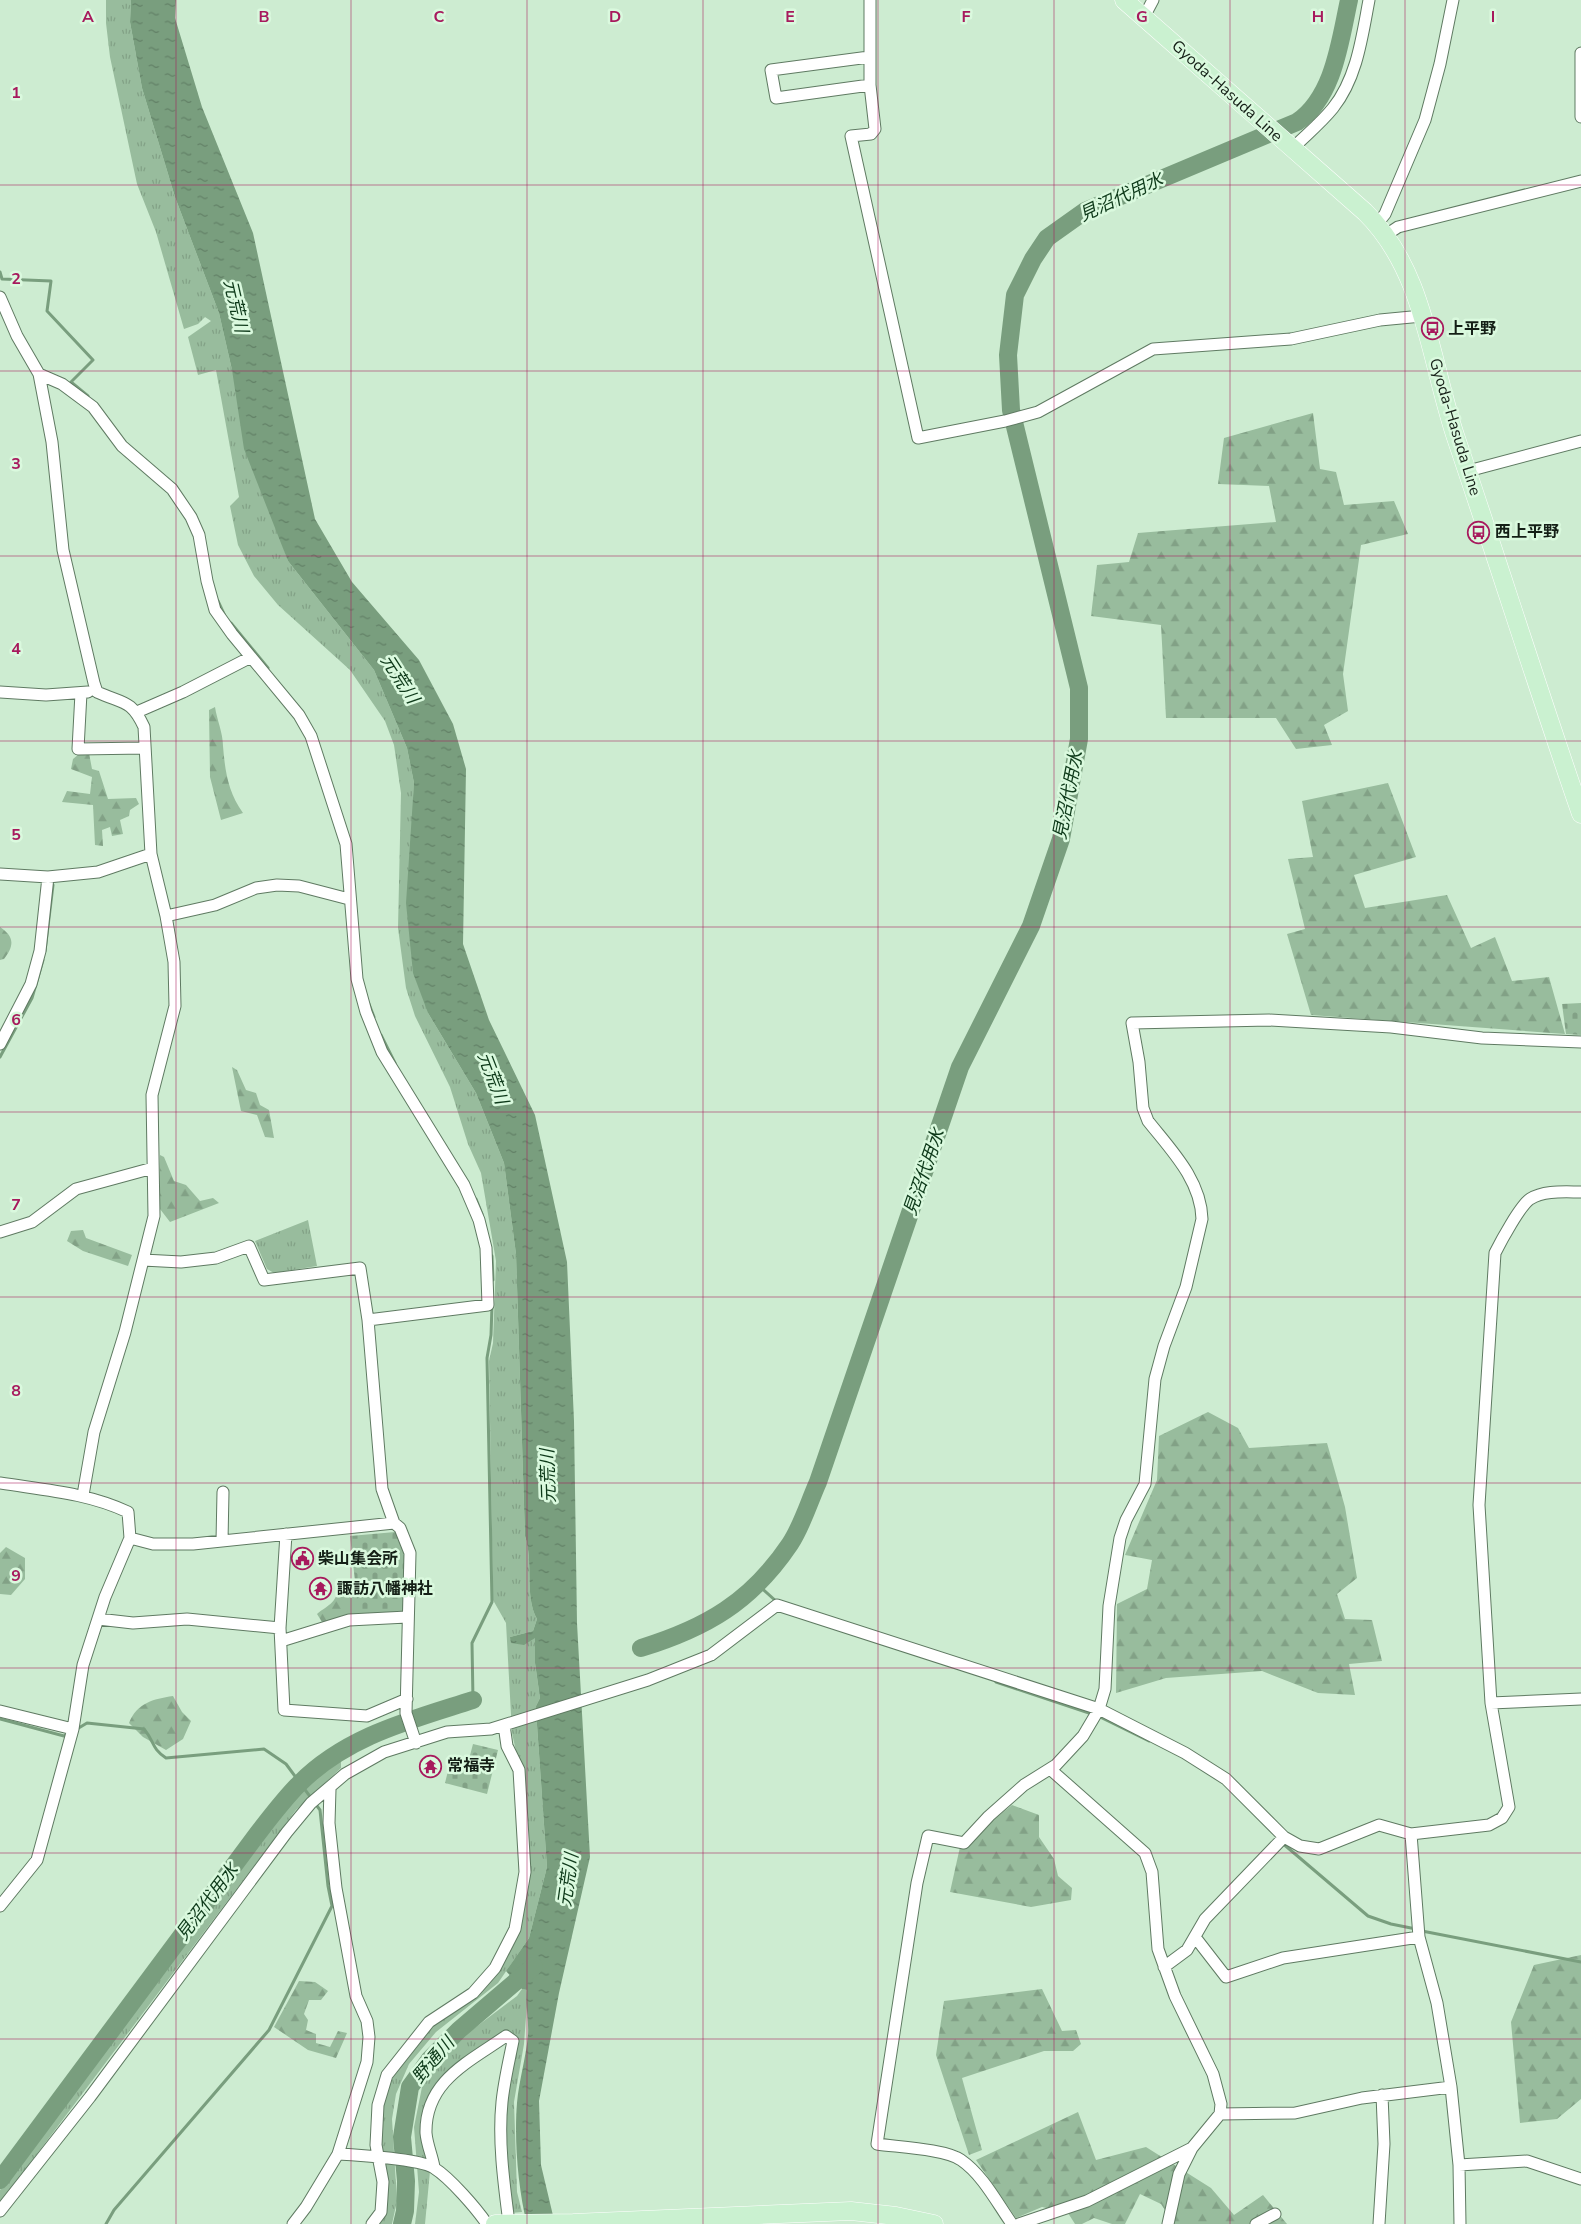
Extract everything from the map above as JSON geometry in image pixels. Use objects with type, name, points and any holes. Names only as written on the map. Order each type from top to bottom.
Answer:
[{"type":"main road","name":"Gyoda-Hasuda Line","points":[[1124,0],[1382,230],[1402,261],[1422,316],[1456,439],[1539,693],[1576,782],[1581,814]]},
{"type":"main road","points":[[506,2223],[572,2223],[851,2212],[896,2216],[934,2224]]},
{"type":"street","points":[[870,0],[870,85],[875,129],[871,134],[851,136],[918,438],[1005,421],[1038,412],[1153,349],[1291,339],[1380,320],[1422,316]]},
{"type":"street","points":[[1144,18],[1153,0]]},
{"type":"street","points":[[1290,147],[1321,122],[1343,93],[1352,74],[1369,0]]},
{"type":"street","points":[[1453,0],[1440,64],[1425,120],[1385,214],[1382,230],[1581,181]]},
{"type":"street","points":[[1581,54],[1581,117]]},
{"type":"street","points":[[869,57],[771,70],[776,98],[870,85]]},
{"type":"street","points":[[0,297],[17,336],[39,374],[52,442],[63,550],[97,692]]},
{"type":"street","points":[[39,374],[62,384],[93,407],[122,446],[172,489],[191,517],[199,535],[207,581],[215,610],[250,657],[299,715],[311,736],[346,844],[357,979],[366,1012],[382,1052],[464,1186],[479,1220],[486,1248],[488,1305],[368,1320]]},
{"type":"street","points":[[1468,471],[1554,450],[1581,441]]},
{"type":"street","points":[[137,712],[183,692],[250,657]]},
{"type":"street","points":[[0,692],[46,695],[97,692],[128,703],[137,712],[144,727],[151,854],[166,916],[174,962],[175,1006],[163,1046],[152,1095],[154,1216],[125,1332],[94,1432],[83,1495]]},
{"type":"street","points":[[81,693],[78,748],[146,748]]},
{"type":"street","points":[[0,874],[48,877],[98,872],[151,854]]},
{"type":"street","points":[[0,1044],[30,984],[38,959],[46,911],[48,877]]},
{"type":"street","points":[[166,916],[215,904],[256,888],[277,885],[299,886],[349,899]]},
{"type":"street","points":[[1192,2148],[1088,2200],[1018,2224],[973,2169],[960,2159],[948,2154],[878,2144],[917,1884],[928,1836],[964,1843],[989,1816],[1024,1785],[1056,1765],[1083,1736],[1100,1709],[1104,1689],[1109,1606],[1120,1538],[1126,1520],[1145,1484],[1155,1379],[1164,1346],[1186,1287],[1198,1244],[1202,1219],[1202,1207],[1196,1186],[1148,1120],[1143,1108],[1132,1023],[1269,1020],[1391,1027],[1482,1038],[1581,1042]]},
{"type":"street","points":[[0,1232],[32,1222],[76,1189],[153,1168]]},
{"type":"street","points":[[0,2211],[90,2097],[287,1832],[311,1803],[330,1789],[345,1774],[384,1752],[447,1732],[480,1731],[636,1685],[711,1654],[778,1605],[1100,1709],[1185,1753],[1226,1779],[1284,1837],[1300,1846],[1319,1849],[1373,1826],[1385,1825],[1411,1834],[1489,1825],[1502,1818],[1508,1807],[1491,1703],[1479,1505],[1495,1253],[1503,1236],[1529,1199],[1552,1192],[1581,1192]]},
{"type":"street","points":[[143,1260],[181,1262],[216,1258],[250,1246],[264,1280],[360,1268],[368,1320],[382,1489],[394,1523],[400,1528],[410,1553],[411,1577],[407,1617],[406,1713],[416,1742]]},
{"type":"street","points":[[0,1483],[83,1495],[128,1512],[130,1538],[98,1619],[83,1665],[73,1729],[37,1860],[0,1906]]},
{"type":"street","points":[[222,1541],[223,1492]]},
{"type":"street","points":[[130,1538],[153,1544],[193,1544],[394,1523]]},
{"type":"street","points":[[286,1534],[280,1628],[284,1710],[367,1716],[407,1699]]},
{"type":"street","points":[[281,1641],[349,1620],[407,1617]]},
{"type":"street","points":[[98,1619],[141,1623],[187,1619],[280,1628]]},
{"type":"street","points":[[1491,1703],[1581,1699]]},
{"type":"street","points":[[0,1711],[73,1729]]},
{"type":"street","points":[[372,2224],[381,2212],[383,2182],[378,2157],[378,2105],[387,2075],[429,2022],[473,1992],[496,1968],[515,1929],[525,1872],[519,1770],[507,1746],[508,1724]]},
{"type":"street","points":[[1050,1769],[1146,1853],[1152,1872],[1158,1949],[1164,1967],[1213,2074],[1222,2104],[1220,2114],[1192,2148],[1179,2174],[1168,2224]]},
{"type":"street","points":[[293,2224],[306,2207],[338,2154],[367,2062],[369,2037],[367,2021],[356,1996],[336,1888],[329,1823],[330,1789]]},
{"type":"street","points":[[1411,1834],[1419,1937],[1437,2003],[1451,2088],[1460,2165],[1460,2224]]},
{"type":"street","points":[[1164,1967],[1188,1950],[1205,1919],[1284,1837]]},
{"type":"street","points":[[1195,1937],[1226,1977],[1283,1958],[1419,1937]]},
{"type":"street","points":[[432,2167],[426,2132],[427,2119],[434,2094],[441,2084],[459,2068],[506,2036],[510,2037],[513,2041],[502,2110],[506,2223]]},
{"type":"street","points":[[1220,2114],[1295,2113],[1362,2098],[1451,2088]]},
{"type":"street","points":[[1379,2224],[1384,2144],[1382,2095]]},
{"type":"street","points":[[338,2154],[378,2157],[432,2167],[476,2208],[487,2224]]},
{"type":"street","points":[[1460,2165],[1527,2161],[1581,2179]]},
{"type":"street","points":[[1256,2224],[1274,2214]]},
{"type":"green space","points":[[106,0],[131,0],[130,22],[142,88],[175,197],[219,313],[232,370],[277,529],[288,561],[374,670],[407,748],[414,783],[413,808],[428,1013],[476,1093],[504,1163],[516,1254],[525,1536],[528,1546],[531,1600],[537,1619],[533,1631],[510,1637],[527,1642],[535,1637],[535,1663],[540,1698],[536,1706],[547,1867],[529,1938],[498,1983],[436,2032],[409,2064],[396,2094],[392,2119],[397,2201],[392,2224],[376,2224],[381,2163],[379,2112],[394,2068],[431,2025],[497,1973],[527,1874],[517,1756],[512,1733],[506,1623],[493,1600],[489,1361],[493,1343],[496,1261],[481,1173],[468,1144],[450,1087],[415,1016],[406,988],[398,928],[401,793],[394,745],[385,721],[350,670],[278,605],[254,576],[238,545],[230,506],[239,497],[216,370],[198,375],[188,337],[211,321],[205,317],[198,324],[184,329],[156,232],[137,184],[110,57],[106,23]]},
{"type":"green space","points":[[1313,413],[1320,469],[1336,472],[1344,505],[1394,501],[1408,534],[1361,545],[1343,674],[1348,711],[1324,725],[1332,745],[1296,749],[1276,718],[1166,718],[1161,625],[1091,616],[1097,565],[1129,562],[1138,533],[1276,522],[1269,486],[1218,484],[1224,438]]},
{"type":"green space","points":[[215,707],[222,736],[228,781],[243,813],[221,820],[210,777],[209,710]]},
{"type":"green space","points":[[89,753],[92,769],[99,771],[108,799],[136,798],[139,804],[130,810],[129,816],[120,820],[123,834],[112,836],[110,827],[102,830],[103,846],[95,845],[93,805],[62,802],[67,791],[90,794],[92,777],[71,769],[73,759],[79,754]]},
{"type":"green space","points":[[1388,783],[1416,857],[1354,875],[1365,908],[1447,895],[1471,948],[1495,937],[1512,981],[1549,977],[1565,1034],[1311,1015],[1287,934],[1305,929],[1288,859],[1313,857],[1302,801]]},
{"type":"green space","points":[[0,927],[8,934],[11,946],[4,959],[0,960]]},
{"type":"green space","points":[[1581,1003],[1581,1035],[1566,1034],[1562,1004]]},
{"type":"green space","points":[[232,1067],[237,1070],[246,1090],[256,1093],[260,1105],[269,1110],[274,1138],[265,1137],[257,1115],[241,1111]]},
{"type":"green space","points":[[160,1155],[164,1157],[174,1181],[186,1185],[200,1201],[213,1198],[219,1203],[170,1222],[160,1209]]},
{"type":"green space","points":[[308,1220],[317,1266],[274,1273],[267,1269],[255,1241]]},
{"type":"green space","points":[[83,1230],[86,1238],[132,1255],[128,1266],[83,1251],[67,1241],[71,1231]]},
{"type":"green space","points":[[1208,1412],[1238,1428],[1249,1448],[1327,1443],[1345,1507],[1357,1578],[1337,1594],[1345,1619],[1372,1620],[1382,1661],[1349,1664],[1355,1695],[1318,1693],[1262,1671],[1166,1678],[1116,1693],[1117,1604],[1147,1589],[1152,1560],[1125,1555],[1157,1480],[1159,1436]]},
{"type":"green space","points":[[395,1532],[400,1541],[405,1560],[404,1612],[359,1617],[350,1536]]},
{"type":"green space","points":[[6,1547],[25,1558],[25,1579],[11,1595],[0,1594],[0,1553]]},
{"type":"green space","points":[[353,1586],[360,1594],[359,1613],[346,1619],[322,1622],[317,1614],[333,1602],[337,1594]]},
{"type":"green space","points":[[173,1696],[182,1712],[191,1721],[183,1739],[166,1750],[143,1737],[129,1723],[132,1716],[141,1706]]},
{"type":"green space","points":[[405,1726],[406,1730],[380,1738],[341,1760],[341,1768],[296,1810],[0,2203],[0,2190],[297,1793],[318,1773],[360,1745]]},
{"type":"green space","points":[[473,1744],[498,1750],[487,1794],[445,1783],[451,1759],[468,1763]]},
{"type":"green space","points":[[1012,1805],[1039,1815],[1039,1837],[1054,1859],[1058,1876],[1072,1888],[1071,1900],[1031,1907],[950,1892],[960,1847]]},
{"type":"green space","points":[[1581,1955],[1581,2099],[1557,2119],[1520,2123],[1511,2022],[1534,1965]]},
{"type":"green space","points":[[299,1981],[315,1982],[328,1991],[321,2000],[309,2000],[304,2014],[308,2020],[306,2030],[316,2034],[316,2043],[330,2047],[338,2031],[347,2033],[336,2058],[308,2050],[274,2027]]},
{"type":"green space","points":[[522,1989],[528,1990],[524,2044],[514,2102],[517,2192],[522,2212],[511,2213],[505,2106],[515,2040],[504,2034],[426,2106],[430,2171],[425,2224],[415,2224],[419,2192],[414,2127],[423,2082],[441,2059],[464,2036],[517,1996]]},
{"type":"green space","points":[[1042,1989],[1062,2031],[1076,2030],[1081,2044],[1073,2051],[1044,2051],[962,2078],[982,2150],[969,2155],[936,2055],[944,2001]]},
{"type":"green space","points":[[1078,2112],[1096,2160],[1146,2147],[1211,2188],[1234,2215],[1263,2195],[1287,2224],[1174,2224],[1161,2204],[1140,2194],[1125,2224],[1112,2224],[1094,2218],[1082,2224],[1075,2224],[1068,2213],[1042,2207],[1016,2218],[976,2160]]},
{"type":"water","name":"元荒川","points":[[131,0],[176,0],[175,18],[202,107],[253,233],[315,519],[352,582],[419,660],[453,724],[466,769],[463,944],[489,1020],[535,1115],[567,1262],[574,1421],[577,1623],[590,1857],[559,1993],[539,2101],[541,2165],[555,2224],[527,2224],[521,2195],[517,2164],[516,2117],[528,2035],[527,1990],[522,1989],[506,1971],[529,1938],[547,1867],[536,1706],[540,1698],[535,1663],[535,1638],[524,1645],[511,1643],[510,1637],[533,1631],[537,1619],[531,1600],[528,1546],[525,1536],[516,1254],[504,1163],[476,1093],[428,1013],[413,973],[406,903],[414,783],[407,748],[374,670],[288,561],[244,449],[232,370],[219,313],[175,197],[142,88],[130,22]]},
{"type":"waterway","name":"見沼代用水","points":[[641,1648],[706,1622],[743,1597],[775,1564],[798,1530],[818,1482],[960,1067],[1031,926],[1061,839],[1079,739],[1079,688],[1011,410],[1008,355],[1015,295],[1033,259],[1047,238],[1085,211],[1297,122],[1319,98],[1334,67],[1349,0]]},
{"type":"waterway","points":[[0,272],[2,279],[51,281],[47,311],[93,360],[71,382],[88,396]]},
{"type":"waterway","points":[[218,601],[224,614]]},
{"type":"waterway","points":[[231,623],[268,668]]},
{"type":"waterway","points":[[45,951],[53,885],[50,885]]},
{"type":"waterway","points":[[0,1057],[32,998],[43,960]]},
{"type":"waterway","points":[[369,1004],[374,1017]]},
{"type":"waterway","points":[[381,1035],[395,1063]]},
{"type":"waterway","name":"見沼代用水","points":[[641,1648],[706,1622],[743,1597],[775,1564],[794,1537],[818,1482],[960,1067]]},
{"type":"waterway","points":[[476,1199],[482,1214]]},
{"type":"waterway","points":[[492,1256],[493,1280]]},
{"type":"waterway","points":[[473,1700],[472,1643],[492,1602],[487,1358],[491,1335],[492,1306]]},
{"type":"waterway","points":[[758,1585],[777,1602]]},
{"type":"waterway","points":[[996,1682],[1092,1714]]},
{"type":"waterway","name":"見沼代用水","points":[[0,2180],[255,1837],[299,1784],[317,1767],[337,1753],[380,1731],[473,1700]]},
{"type":"waterway","points":[[1098,1716],[1149,1741]]},
{"type":"waterway","points":[[0,1719],[64,1736],[69,1733]]},
{"type":"waterway","points":[[77,1729],[87,1723],[144,1729],[155,1748],[166,1758],[264,1749],[286,1764],[320,1810],[332,1906],[269,2030],[114,2210],[106,2224]]},
{"type":"waterway","points":[[1281,1842],[1368,1916],[1391,1924],[1416,1929]]},
{"type":"waterway","points":[[1422,1931],[1581,1962]]},
{"type":"waterway","name":"野通川","points":[[402,2224],[405,2211],[406,2181],[402,2137],[410,2087],[430,2059],[459,2030],[534,1966]]},
{"type":"place","name":"上平野","points":[[1432,329]]},
{"type":"place","name":"西上平野","points":[[1479,532]]},
{"type":"place","name":"柴山集会所","points":[[302,1559]]},
{"type":"place","name":"諏訪八幡神社","points":[[321,1589]]},
{"type":"place","name":"常福寺","points":[[431,1766]]}]
